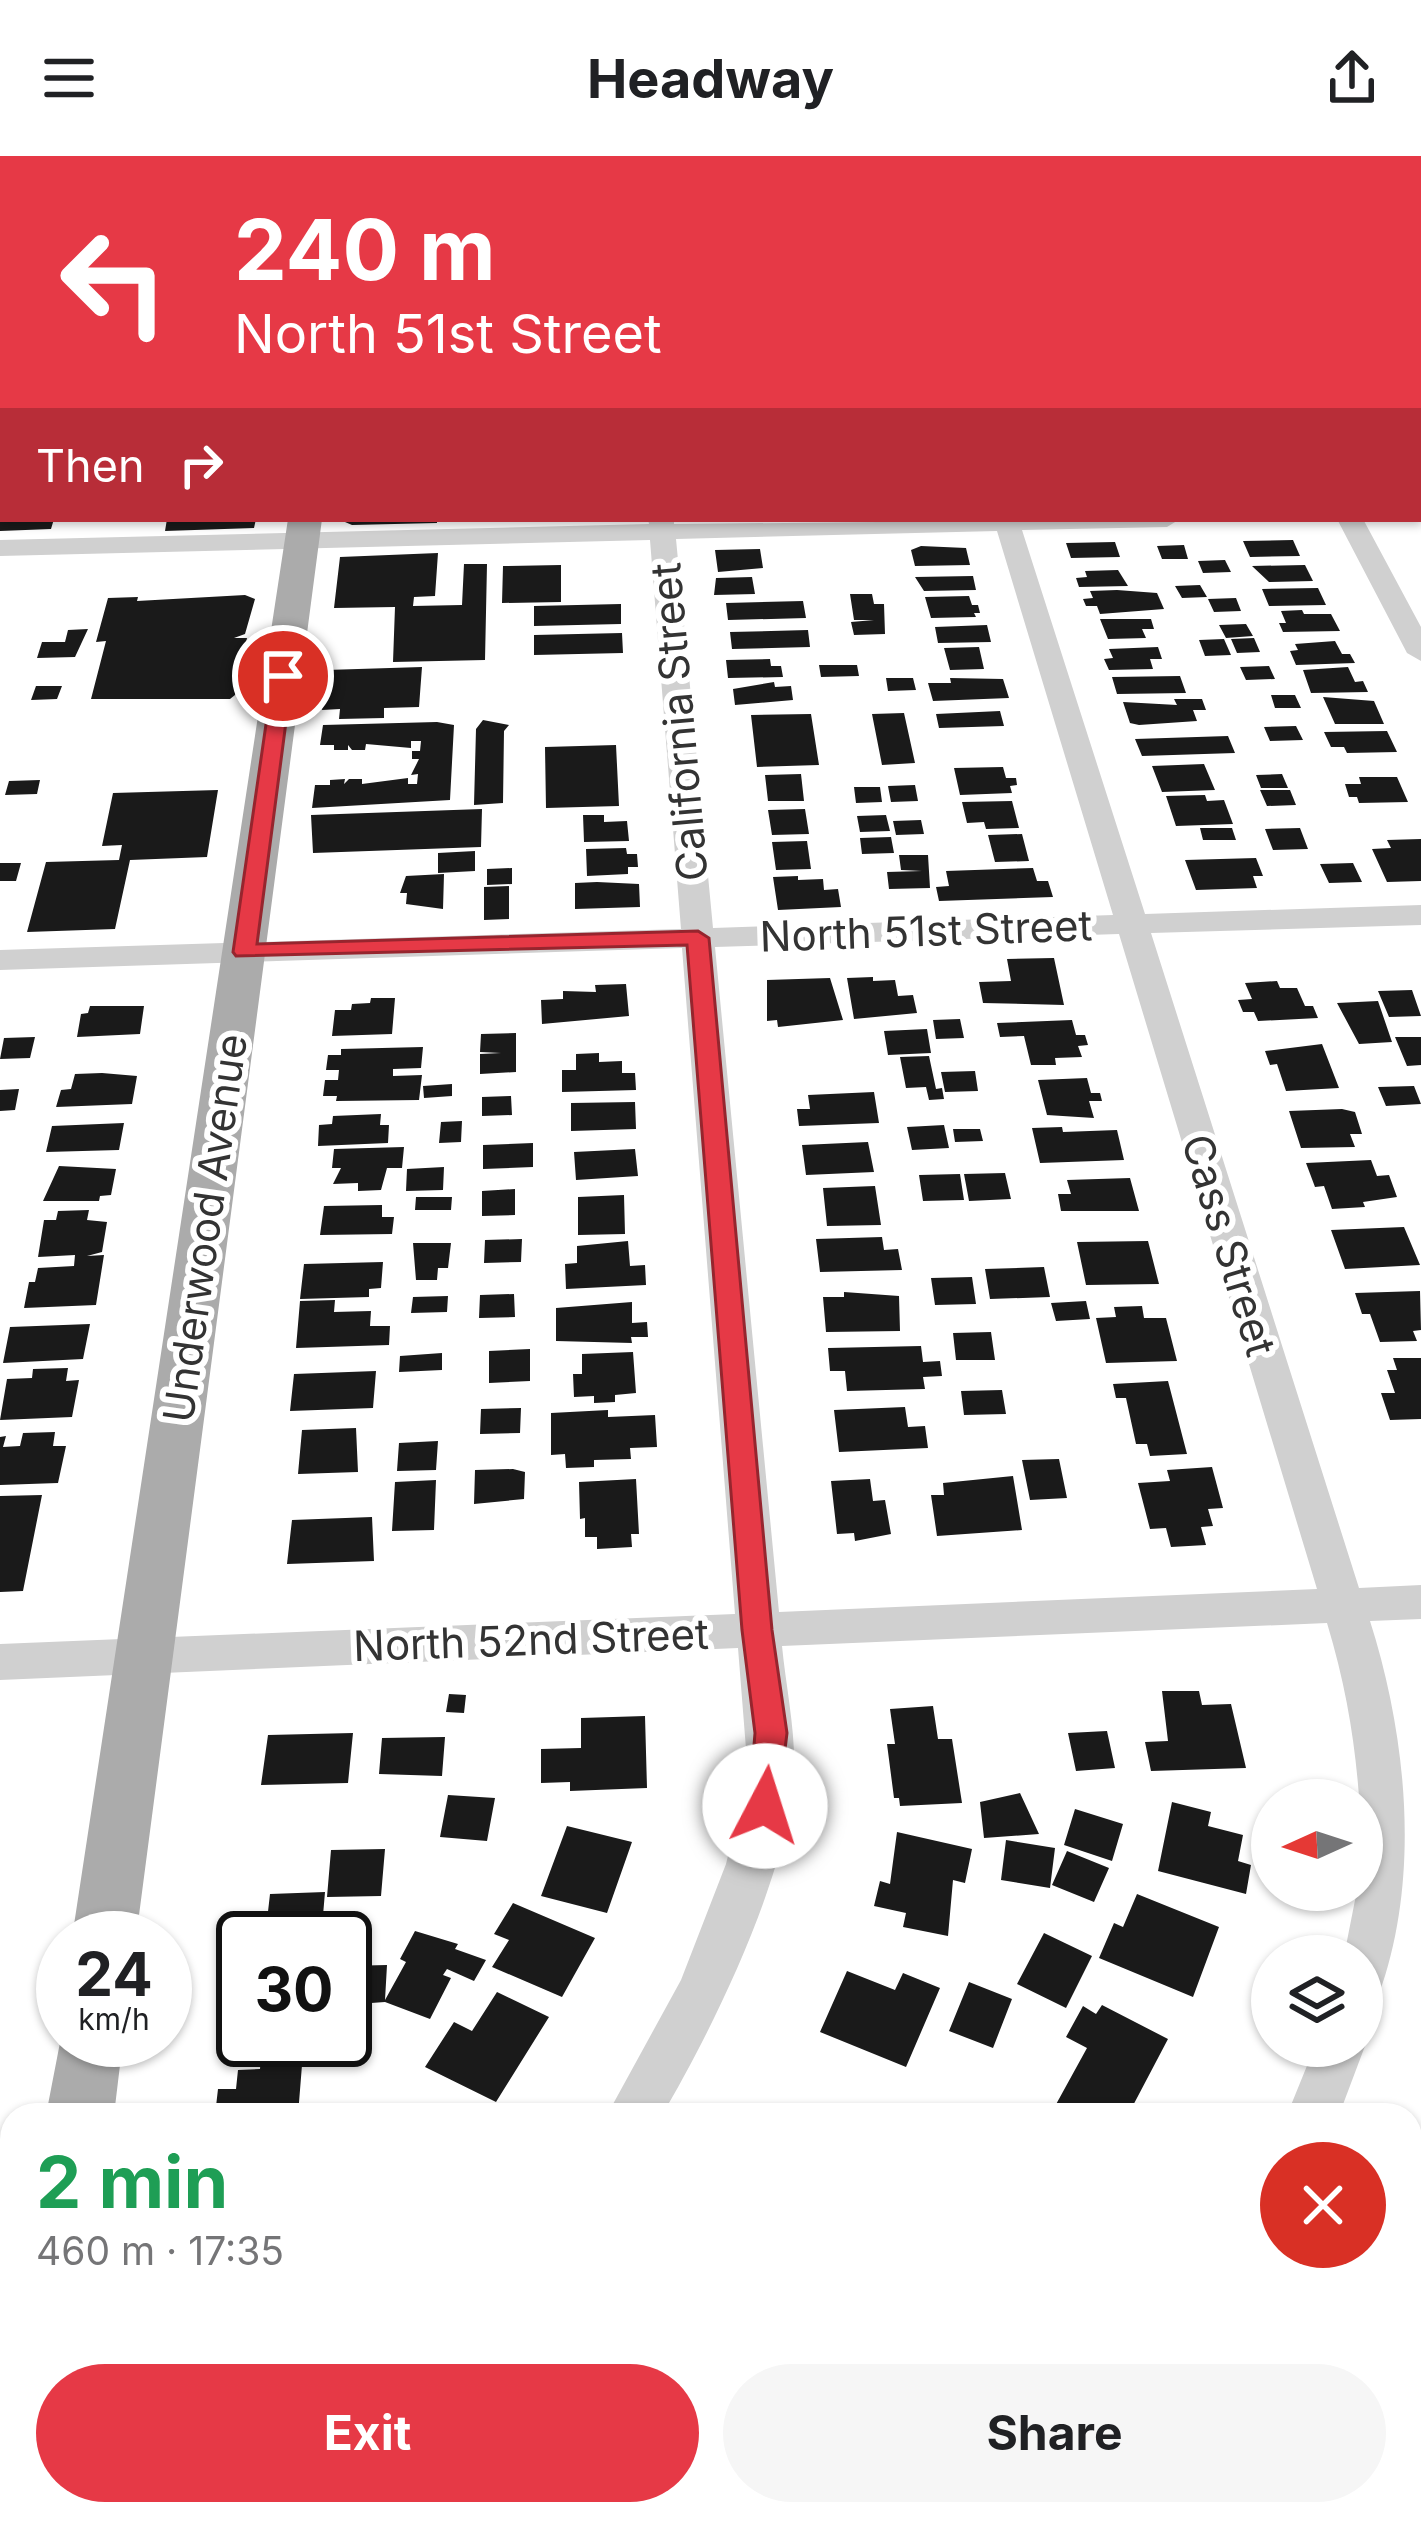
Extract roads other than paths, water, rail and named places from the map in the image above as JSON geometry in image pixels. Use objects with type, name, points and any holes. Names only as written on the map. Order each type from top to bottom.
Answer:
[{"type":"main road","name":"Underwood Avenue","points":[[108,1911],[304,530]]},
{"type":"main road","points":[[82,2103],[86,2067]]},
{"type":"street","points":[[0,548],[304,530],[921,522]]},
{"type":"street","name":"Cass Street","points":[[1007,522],[1371,1694],[1388,1810],[1372,1935]]},
{"type":"street","points":[[1352,522],[1421,653]]},
{"type":"street","name":"California Street","points":[[640,2103],[692,2009],[733,1916],[760,1837],[771,1774],[662,525]]},
{"type":"street","name":"North 51st Street","points":[[0,960],[1421,915]]},
{"type":"street","name":"North 52nd Street","points":[[0,1662],[1421,1602]]},
{"type":"street","points":[[1318,2103],[1332,2067]]}]
